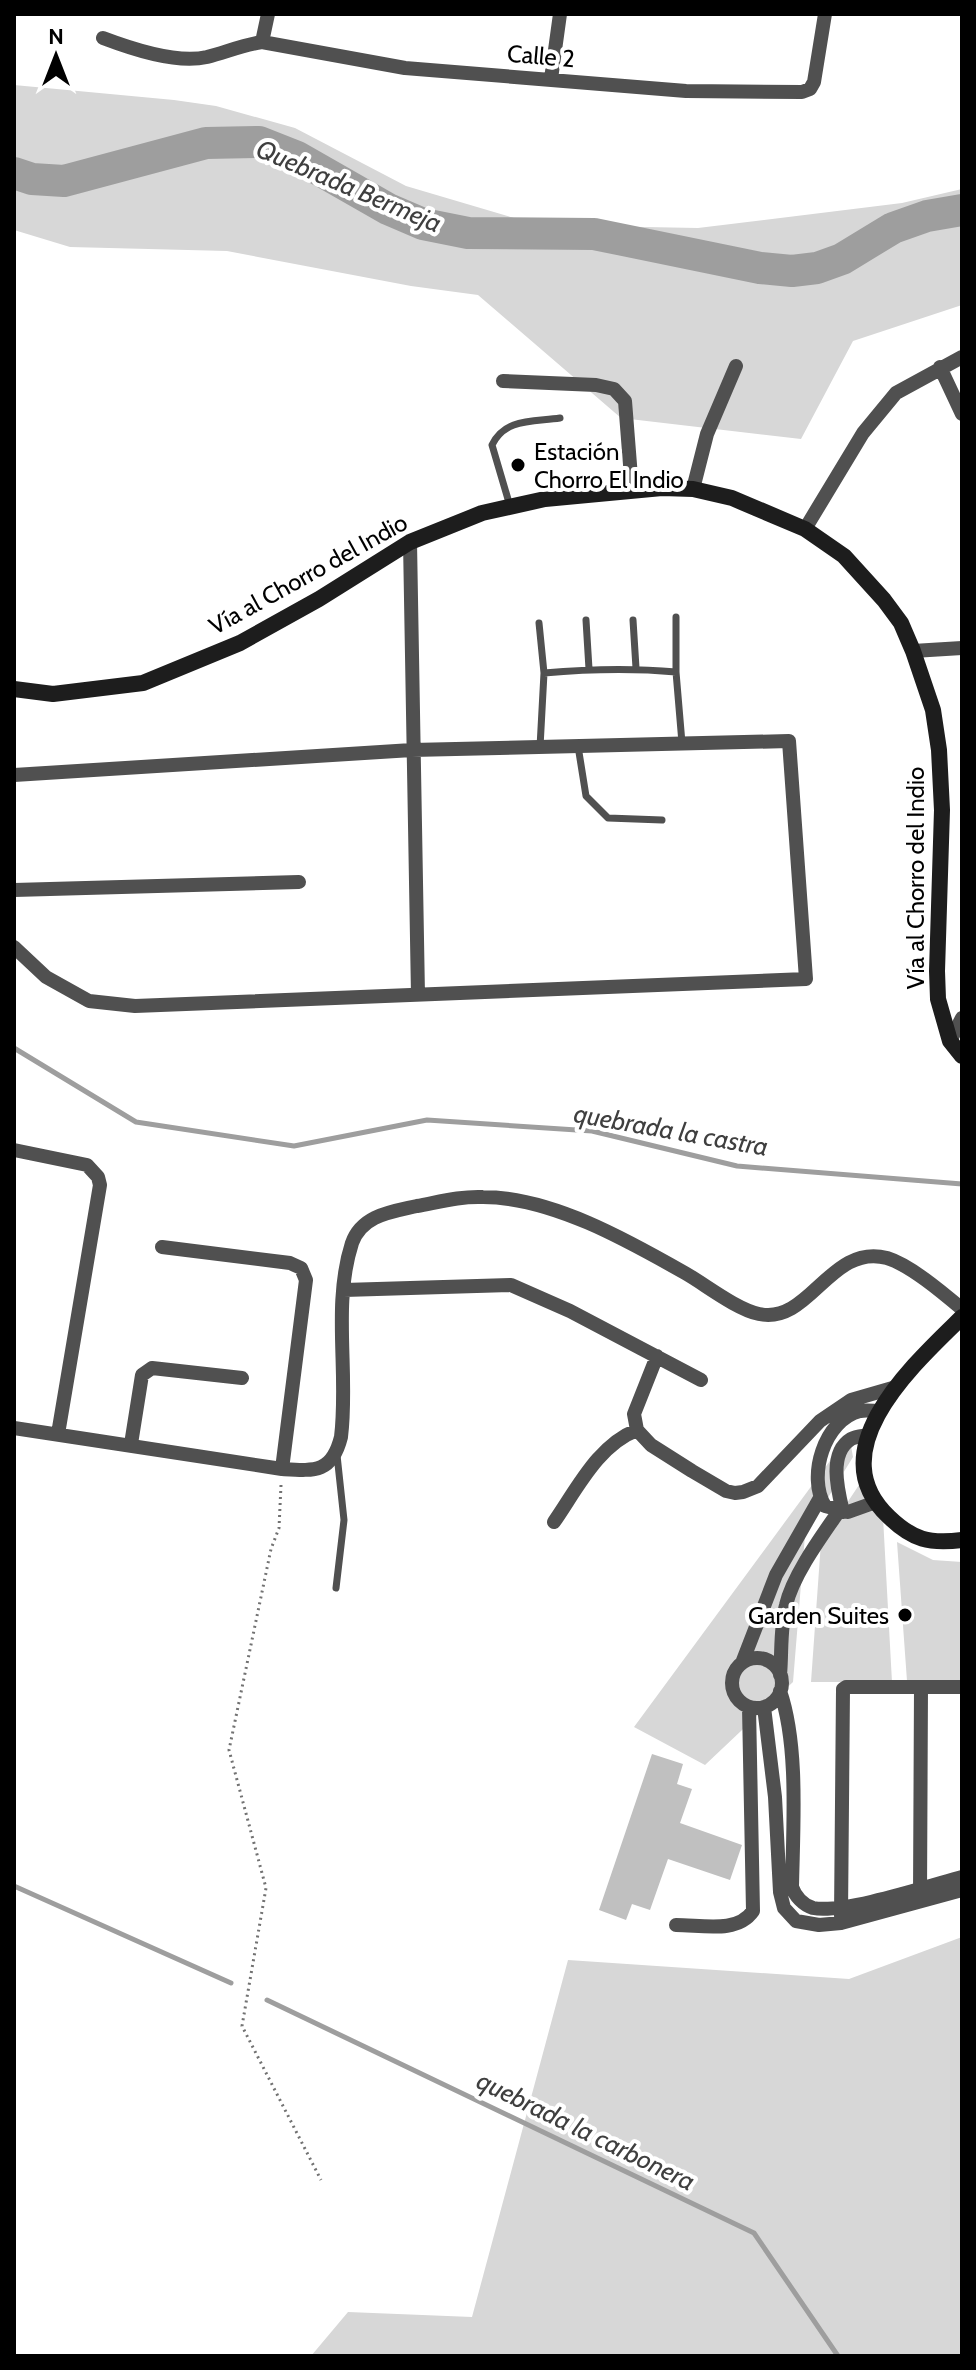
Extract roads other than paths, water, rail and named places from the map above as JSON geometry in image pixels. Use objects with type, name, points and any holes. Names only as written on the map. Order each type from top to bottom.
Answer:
[{"type":"street","points":[[103,38],[136,51],[205,57],[262,42],[268,14]]},
{"type":"street","points":[[551,79],[560,14]]},
{"type":"street","name":"Calle 2","points":[[262,42],[405,68],[686,91],[802,92],[810,89],[814,82],[825,14]]},
{"type":"street","points":[[805,529],[863,433],[896,393],[962,357]]},
{"type":"street","points":[[693,489],[707,434],[736,366]]},
{"type":"street","points":[[940,367],[962,414]]},
{"type":"street","points":[[503,381],[596,385],[614,389],[625,401],[632,490]]},
{"type":"street","name":"Vía al Chorro del Indio","points":[[14,689],[53,694],[143,683],[240,643],[319,599],[410,542],[482,513],[595,492],[693,489],[732,498],[805,529],[844,556],[901,623],[913,651],[933,710],[939,750],[942,810],[938,999],[950,1041],[962,1056]]},
{"type":"street","points":[[410,542],[418,995]]},
{"type":"street","points":[[913,651],[962,648]]},
{"type":"street","points":[[14,775],[412,750],[789,741],[806,979],[135,1006],[89,1001],[46,977],[14,947]]},
{"type":"street","points":[[14,890],[299,882]]},
{"type":"street","points":[[950,1041],[962,1018]]},
{"type":"street","points":[[14,1150],[87,1165],[98,1177],[100,1185],[58,1434]]},
{"type":"street","points":[[14,1428],[282,1469],[318,1469],[332,1460],[337,1452],[343,1419],[344,1290],[353,1240],[370,1220],[388,1212],[464,1197],[485,1196],[527,1202],[566,1213],[756,1313],[773,1315],[788,1311],[844,1264],[863,1258],[887,1258],[928,1281],[962,1309]]},
{"type":"street","points":[[162,1247],[290,1263],[301,1268],[306,1280],[282,1469]]},
{"type":"street","points":[[344,1290],[511,1285],[570,1311],[701,1380]]},
{"type":"street","points":[[962,1317],[906,1373],[879,1411],[864,1456],[865,1479],[876,1502],[895,1522],[916,1539],[962,1540]]},
{"type":"street","points":[[657,1356],[634,1414],[637,1430],[651,1445],[726,1491],[743,1492],[758,1486],[820,1421],[851,1400],[896,1387]]},
{"type":"street","points":[[131,1444],[145,1371],[152,1368],[242,1378]]},
{"type":"street","points":[[876,1502],[841,1511],[825,1506],[817,1494],[818,1462],[837,1427],[859,1411],[879,1411]]},
{"type":"street","points":[[554,1522],[605,1449],[621,1436],[637,1430]]},
{"type":"street","points":[[820,1498],[776,1575],[742,1663],[733,1675],[733,1691],[742,1704],[757,1707],[777,1698],[784,1610],[788,1597],[821,1536],[841,1511],[838,1459],[842,1447],[852,1437],[869,1435]]},
{"type":"street","points":[[742,1663],[749,1659],[764,1659],[777,1669],[789,1724],[794,1893],[811,1908],[841,1915]]},
{"type":"street","points":[[841,1915],[841,1693],[846,1687],[962,1687]]},
{"type":"street","points":[[920,1895],[921,1687]]},
{"type":"street","points":[[757,1707],[775,1797],[780,1892],[784,1908],[796,1921],[819,1925],[841,1915],[920,1895],[962,1890]]},
{"type":"street","points":[[676,1925],[737,1926],[747,1920],[753,1911],[757,1707]]},
{"type":"street","points":[[775,1797],[793,1795]]},
{"type":"street","points":[[920,1895],[962,1877]]},
{"type":"lane","points":[[510,506],[492,445],[498,433],[515,424],[560,418]]},
{"type":"lane","points":[[676,617],[676,672],[682,743]]},
{"type":"lane","points":[[586,620],[589,669]]},
{"type":"lane","points":[[633,620],[636,668]]},
{"type":"lane","points":[[539,623],[544,673],[540,747]]},
{"type":"lane","points":[[544,673],[636,668],[676,672]]},
{"type":"lane","points":[[578,746],[586,796],[608,818],[662,820]]},
{"type":"lane","points":[[336,1588],[344,1520],[337,1452]]},
{"type":"waterway","name":"Quebrada Bermeja","points":[[14,173],[32,179],[64,181],[206,143],[259,142],[297,157],[388,209],[423,224],[468,233],[594,234],[760,268],[792,271],[817,268],[842,259],[893,228],[927,216],[962,210]]},
{"type":"waterway","name":"quebrada la castra","points":[[14,1048],[136,1122],[294,1146],[427,1120],[592,1131],[737,1166],[962,1184]]},
{"type":"waterway","name":"quebrada la carbonera","points":[[14,1886],[231,1983]]},
{"type":"waterway","name":"quebrada la carbonera","points":[[267,2000],[754,2233],[838,2356]]},
{"type":"place","name":"Estación Chorro El Indio","points":[[518,465]]},
{"type":"place","name":"Garden Suites","points":[[905,1615]]}]
